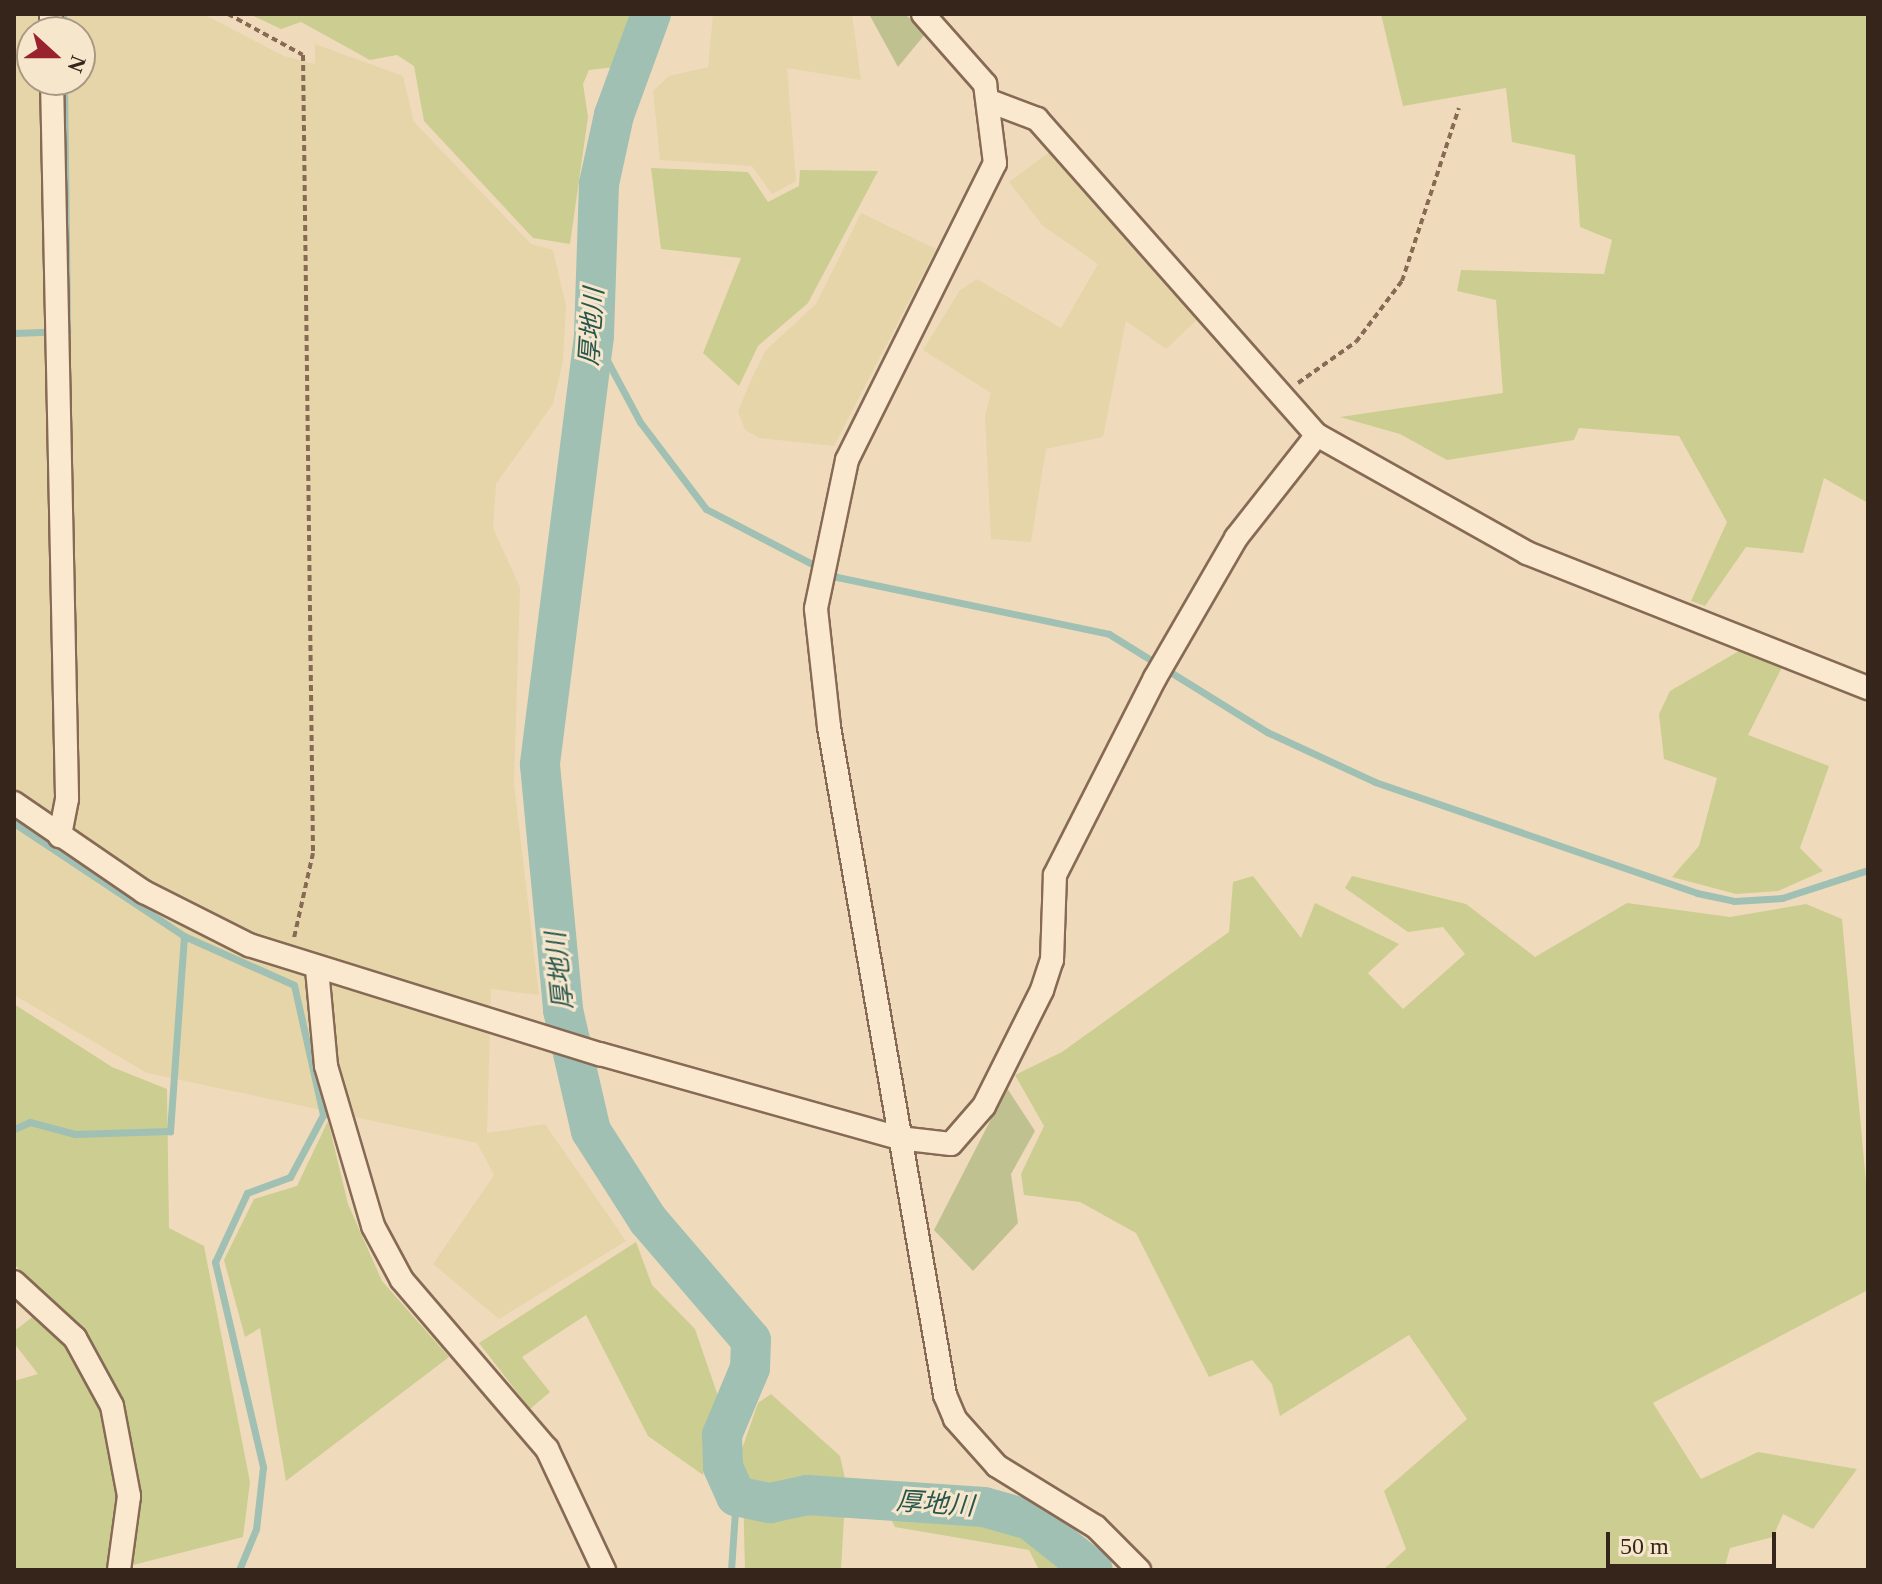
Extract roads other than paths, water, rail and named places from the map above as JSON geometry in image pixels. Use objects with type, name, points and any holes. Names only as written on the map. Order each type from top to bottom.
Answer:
[{"type":"street","points":[[923,14],[972,65],[992,102],[995,163],[987,188],[847,460],[821,568],[829,727],[899,1138],[955,1419],[997,1466],[1096,1527],[1139,1570]]},
{"type":"street","points":[[52,96],[67,799],[60,836]]},
{"type":"street","points":[[992,102],[1037,119],[1285,392],[1317,435],[1527,553],[1868,688]]},
{"type":"street","points":[[14,803],[60,836],[209,928],[287,959],[600,1054],[899,1138],[951,1144],[984,1106],[1052,960],[1055,875],[1160,670],[1236,538],[1317,435]]},
{"type":"street","points":[[317,969],[326,1066],[373,1226],[412,1292],[547,1449],[604,1570]]},
{"type":"street","points":[[14,1282],[75,1338],[112,1406],[129,1496],[119,1570]]},
{"type":"waterway","name":"厚地川","points":[[651,14],[614,115],[599,184],[594,336],[540,765],[563,1010],[591,1131],[648,1220],[751,1340],[750,1368],[722,1435],[723,1467],[736,1496],[770,1503],[807,1495],[984,1507],[1030,1520],[1093,1570]]},
{"type":"waterway","points":[[64,96],[67,332]]},
{"type":"waterway","points":[[14,333],[47,332]]},
{"type":"waterway","points":[[594,336],[640,422],[706,509],[837,577],[1109,634],[1267,732],[1375,782],[1697,893],[1734,901],[1782,898],[1868,870]]},
{"type":"waterway","points":[[14,823],[184,936],[170,1131],[75,1134],[30,1122],[14,1129]]},
{"type":"waterway","points":[[184,936],[294,985],[323,1115],[290,1177],[247,1193],[215,1262],[263,1467],[256,1529],[239,1570]]},
{"type":"waterway","points":[[731,1570],[736,1496]]}]
